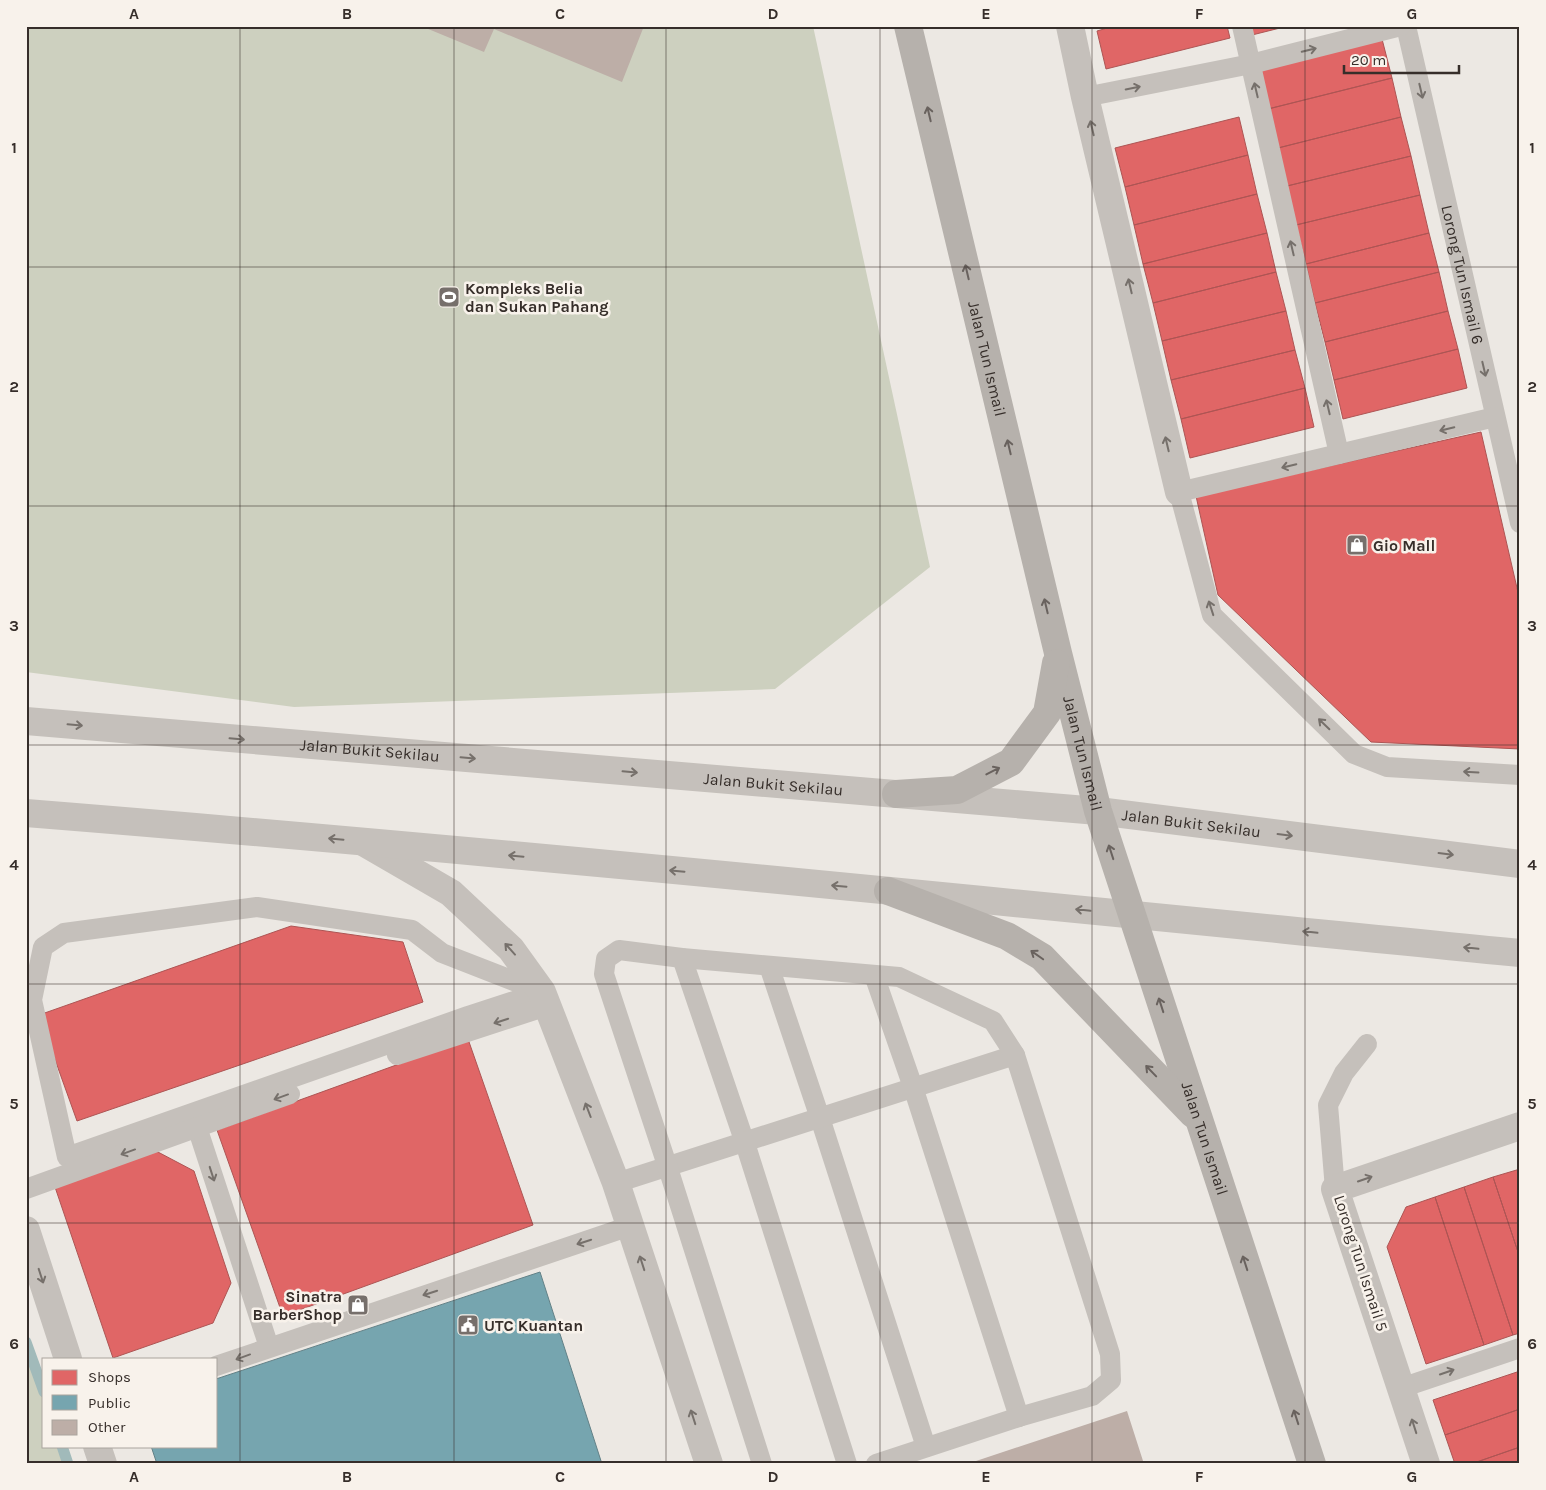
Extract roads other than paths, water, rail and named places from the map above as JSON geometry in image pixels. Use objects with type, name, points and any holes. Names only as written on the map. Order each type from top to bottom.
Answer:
[{"type":"main road","name":"Jalan Tun Ismail","points":[[908,26],[1058,653],[1098,812],[1312,1464]]},
{"type":"main road","points":[[896,794],[957,790],[1011,762],[1047,713],[1058,653]]},
{"type":"main road","points":[[888,891],[1007,936],[1042,957],[1197,1118]]},
{"type":"street","points":[[1070,26],[1178,492]]},
{"type":"street","name":"Jalan Bukit Sekilau","points":[[26,721],[1098,812],[1520,864]]},
{"type":"street","points":[[28,814],[363,842],[1520,953]]},
{"type":"street","points":[[363,842],[450,893],[511,949],[544,999],[616,1183],[709,1464]]},
{"type":"street","name":"Lorong Tun Ismail 5","points":[[1426,1464],[1335,1189],[1520,1126]]},
{"type":"street","points":[[26,1230],[68,1358]]},
{"type":"street","points":[[98,1448],[103,1464]]},
{"type":"lane","points":[[1242,26],[1339,454]]},
{"type":"lane","points":[[1085,97],[1251,64],[1401,26]]},
{"type":"lane","name":"Lorong Tun Ismail 6","points":[[1406,26],[1520,524]]},
{"type":"lane","points":[[1494,417],[1178,492],[1212,615],[1354,754],[1387,767],[1520,774]]},
{"type":"lane","points":[[256,907],[412,930],[442,953],[544,999],[468,1016],[67,1157],[29,1001],[43,948],[64,933],[256,907]]},
{"type":"lane","points":[[762,1464],[604,974],[606,959],[619,950],[682,958],[899,977],[993,1021],[1014,1054],[1110,1354],[1111,1380],[1092,1396],[1019,1417],[876,1464]]},
{"type":"lane","points":[[682,958],[745,1143],[847,1464]]},
{"type":"lane","points":[[769,966],[926,1448]]},
{"type":"lane","points":[[874,975],[914,1087],[1019,1417]]},
{"type":"lane","points":[[26,1189],[389,1058],[544,999]]},
{"type":"lane","points":[[1335,1189],[1328,1105],[1344,1073],[1367,1044]]},
{"type":"lane","points":[[616,1183],[668,1168],[1014,1054]]},
{"type":"lane","points":[[196,1127],[269,1347]]},
{"type":"lane","points":[[218,1365],[630,1226]]},
{"type":"lane","points":[[1401,1388],[1520,1348]]},
{"type":"waterway","points":[[26,1342],[42,1386]]},
{"type":"waterway","points":[[63,1448],[68,1464]]},
{"type":"place","name":"Kompleks Belia dan Sukan Pahang","points":[[449,297]]},
{"type":"place","name":"Gio Mall","points":[[1357,545]]},
{"type":"place","name":"Sinatra BarberShop","points":[[358,1305]]},
{"type":"place","name":"UTC Kuantan","points":[[468,1325]]}]
